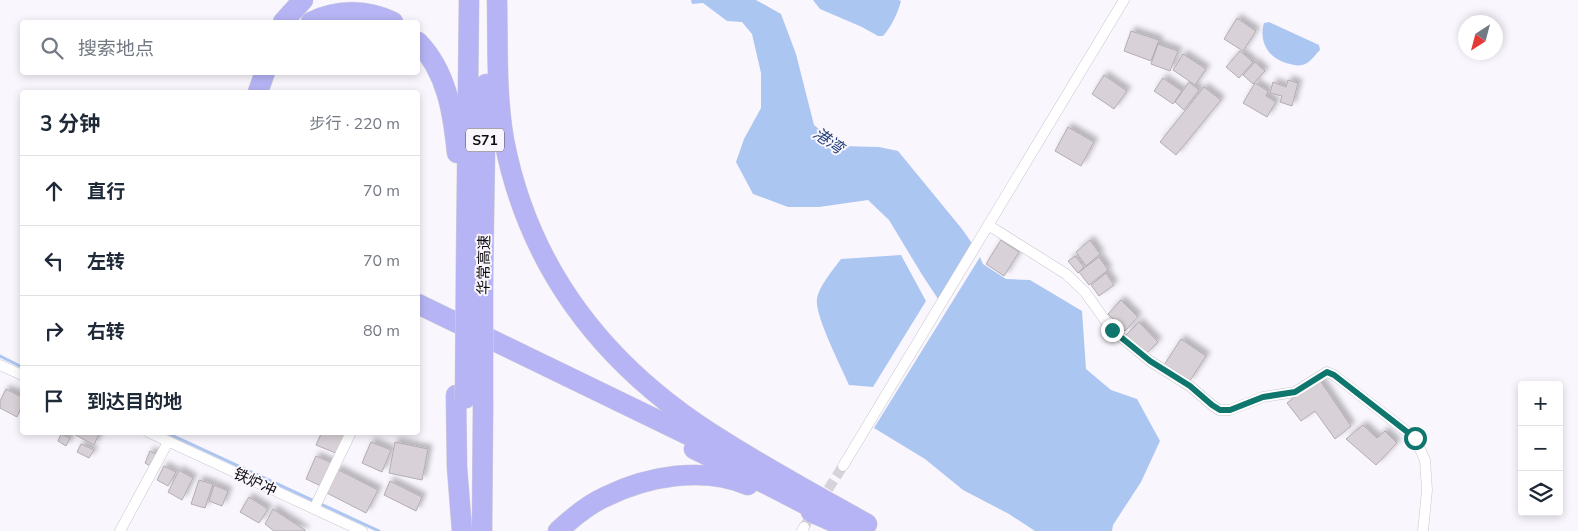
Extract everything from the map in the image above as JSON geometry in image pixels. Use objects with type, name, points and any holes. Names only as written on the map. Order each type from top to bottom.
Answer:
[{"type":"highway","points":[[285,20],[303,0]]},
{"type":"highway","name":"华常高速","points":[[469,0],[469,273],[483,409],[482,531]]},
{"type":"highway","name":"华常高速","points":[[469,273],[488,0]]},
{"type":"highway","points":[[497,0],[499,104],[504,140],[512,174],[524,211],[540,248],[558,283],[583,320],[614,355],[649,387],[690,419],[863,529]]},
{"type":"highway","points":[[316,20],[346,12],[371,14],[388,20]]},
{"type":"highway","points":[[420,44],[439,71],[453,116],[469,273],[458,466],[463,531]]},
{"type":"highway","points":[[248,90],[252,75]]},
{"type":"highway","points":[[259,90],[264,75]]},
{"type":"highway","points":[[420,305],[662,422],[863,529]]},
{"type":"highway","points":[[420,316],[770,486],[863,529]]},
{"type":"highway","points":[[558,531],[577,514],[603,497],[658,478],[691,475],[719,477],[744,484],[863,529]]},
{"type":"street","points":[[843,466],[1124,0]]},
{"type":"street","points":[[988,225],[1066,274],[1085,292],[1112,330],[1150,361],[1190,386],[1220,410],[1230,410],[1263,397],[1295,392],[1327,372],[1334,375],[1415,438],[1425,460],[1428,490],[1423,531]]},
{"type":"street","points":[[0,365],[20,374]]},
{"type":"street","name":"铁炉冲","points":[[154,435],[362,531]]},
{"type":"street","points":[[314,509],[350,435]]},
{"type":"street","points":[[120,531],[168,442]]},
{"type":"water","name":"港湾","points":[[691,0],[756,0],[781,14],[796,54],[814,125],[840,146],[879,147],[898,151],[974,246],[940,302],[889,220],[868,200],[819,207],[788,207],[753,194],[736,162],[744,139],[761,108],[761,73],[752,34],[742,22],[727,21],[703,3],[692,4]]},
{"type":"water","points":[[813,0],[901,1],[889,28],[883,36],[878,36],[820,9]]},
{"type":"water","points":[[1269,22],[1319,45],[1320,50],[1302,65],[1290,64],[1277,59],[1271,55],[1264,44],[1264,23]]},
{"type":"water","points":[[901,255],[926,301],[873,387],[849,385],[829,342],[820,317],[817,299],[820,289],[841,259]]},
{"type":"water","points":[[980,257],[983,264],[1006,279],[1030,280],[1082,311],[1086,369],[1111,390],[1137,399],[1160,441],[1141,482],[1113,525],[1112,531],[1035,531],[1009,514],[963,490],[925,459],[874,428]]},
{"type":"building","points":[[1237,18],[1256,31],[1243,51],[1224,39]]},
{"type":"building","points":[[1131,31],[1159,40],[1151,61],[1124,51]]},
{"type":"building","points":[[1158,44],[1178,51],[1170,71],[1151,64]]},
{"type":"building","points":[[1240,51],[1253,62],[1239,78],[1226,67]]},
{"type":"building","points":[[1183,54],[1206,69],[1195,85],[1173,70]]},
{"type":"building","points":[[1255,62],[1265,71],[1253,84],[1243,75]]},
{"type":"building","points":[[1104,75],[1127,91],[1114,109],[1092,94]]},
{"type":"building","points":[[1163,78],[1182,91],[1173,104],[1154,91]]},
{"type":"building","points":[[1288,80],[1298,83],[1292,106],[1280,102],[1282,96],[1270,93],[1273,82],[1286,87]]},
{"type":"building","points":[[1189,82],[1199,90],[1184,110],[1175,102]]},
{"type":"building","points":[[1255,83],[1268,91],[1266,96],[1276,102],[1267,117],[1243,103]]},
{"type":"building","points":[[1204,87],[1221,100],[1176,155],[1160,142]]},
{"type":"building","points":[[1068,127],[1094,142],[1081,166],[1055,151]]},
{"type":"building","points":[[1001,240],[1019,252],[1004,276],[986,264]]},
{"type":"building","points":[[1090,240],[1100,254],[1086,266],[1076,252]]},
{"type":"building","points":[[1075,256],[1084,267],[1078,273],[1068,261]]},
{"type":"building","points":[[1099,257],[1108,270],[1089,285],[1079,272]]},
{"type":"building","points":[[1106,273],[1114,285],[1099,296],[1091,285]]},
{"type":"building","points":[[1121,300],[1138,317],[1125,331],[1108,314]]},
{"type":"building","points":[[1139,322],[1158,342],[1145,355],[1126,335]]},
{"type":"building","points":[[1181,339],[1206,356],[1189,382],[1164,365]]},
{"type":"building","points":[[1319,379],[1351,426],[1335,439],[1315,411],[1301,421],[1287,403]]},
{"type":"building","points":[[6,389],[20,396],[20,410],[17,417],[0,408],[0,401]]},
{"type":"building","points":[[1363,425],[1377,438],[1385,431],[1397,443],[1376,465],[1346,439]]},
{"type":"building","points":[[61,435],[70,438],[66,446],[58,441]]},
{"type":"building","points":[[76,435],[99,435],[94,445]]},
{"type":"building","points":[[321,435],[346,435],[338,454],[316,445]]},
{"type":"building","points":[[371,442],[391,450],[382,472],[362,463]]},
{"type":"building","points":[[395,442],[428,449],[422,480],[389,473]]},
{"type":"building","points":[[81,444],[94,450],[89,458],[77,452]]},
{"type":"building","points":[[150,451],[158,455],[152,467],[145,463]]},
{"type":"building","points":[[316,456],[332,463],[321,486],[306,479]]},
{"type":"building","points":[[164,466],[176,472],[168,486],[157,480]]},
{"type":"building","points":[[337,469],[378,490],[366,513],[325,492]]},
{"type":"building","points":[[179,470],[193,478],[182,500],[168,492]]},
{"type":"building","points":[[199,480],[213,484],[205,508],[191,504]]},
{"type":"building","points":[[390,481],[422,497],[416,511],[384,495]]},
{"type":"building","points":[[214,485],[228,491],[222,506],[209,501]]},
{"type":"building","points":[[249,497],[268,509],[259,523],[240,512]]},
{"type":"building","points":[[273,509],[305,531],[274,531],[265,524]]},
{"type":"waterway","points":[[0,356],[20,366]]},
{"type":"waterway","points":[[171,435],[379,531]]},
{"type":"tunnel","points":[[804,527],[843,466]]},
{"type":"route","points":[[1112,330],[1150,361],[1190,386],[1220,410],[1230,410],[1263,397],[1295,392],[1327,372],[1334,375],[1348,388],[1415,438]]}]
